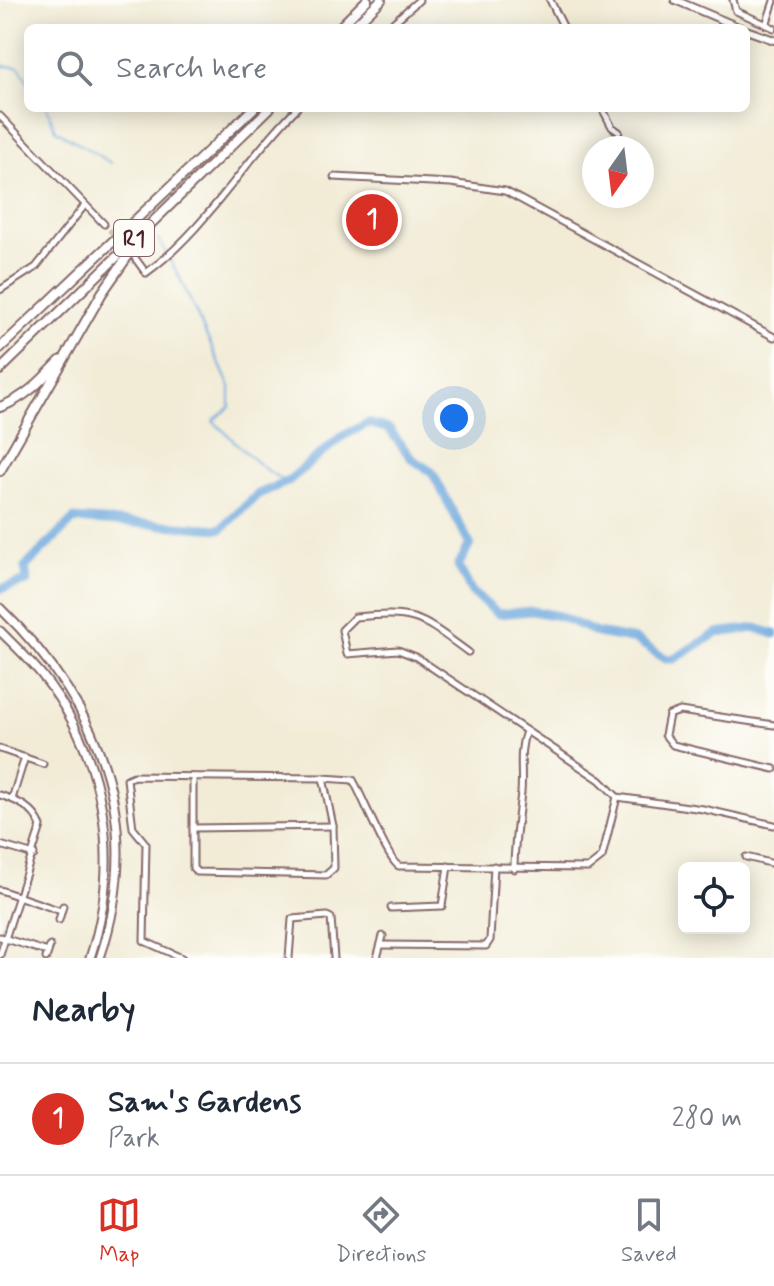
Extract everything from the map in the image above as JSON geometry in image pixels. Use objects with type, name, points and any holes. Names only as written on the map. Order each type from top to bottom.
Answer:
[{"type":"highway","points":[[343,24],[367,0]]},
{"type":"highway","points":[[356,24],[381,0]]},
{"type":"highway","name":"R1","points":[[2,346],[250,112]]},
{"type":"highway","name":"R1","points":[[0,370],[266,112]]},
{"type":"highway","points":[[0,471],[120,266],[156,218]]},
{"type":"highway","points":[[0,407],[17,401],[36,386],[69,352]]},
{"type":"main road","points":[[2,610],[49,659],[82,709],[105,770],[117,830],[118,859],[112,912],[100,958]]},
{"type":"main road","points":[[0,631],[42,675],[71,719],[82,742],[104,813],[107,871],[101,915],[90,958]]},
{"type":"street","points":[[392,24],[419,0]]},
{"type":"street","points":[[550,0],[562,24]]},
{"type":"street","points":[[675,0],[688,2],[734,24]]},
{"type":"street","points":[[733,0],[736,11],[774,28]]},
{"type":"street","points":[[766,25],[774,1]]},
{"type":"street","points":[[750,31],[774,40]]},
{"type":"street","points":[[135,258],[146,273],[176,249],[271,134],[293,112]]},
{"type":"street","points":[[604,112],[612,127],[619,132]]},
{"type":"street","points":[[0,116],[104,224]]},
{"type":"street","points":[[334,177],[451,183],[505,191],[545,210],[689,294],[774,337]]},
{"type":"street","points":[[0,290],[36,267],[85,205]]},
{"type":"street","points":[[468,652],[444,631],[404,614],[355,617],[342,630],[347,654],[398,650],[416,657],[600,780],[617,797],[703,809],[774,825]]},
{"type":"street","points":[[774,725],[680,711],[669,715],[665,735],[673,745],[774,769]]},
{"type":"street","points":[[514,869],[514,830],[521,782],[520,749],[526,731]]},
{"type":"street","points":[[0,749],[43,764]]},
{"type":"street","points":[[12,799],[25,757]]},
{"type":"street","points":[[193,777],[193,868],[200,874],[326,875],[334,868],[333,826],[323,778]]},
{"type":"street","points":[[182,958],[144,941],[146,844],[133,828],[127,779],[353,780],[368,816],[381,834],[392,864],[514,869],[588,868],[597,864],[602,857],[617,797]]},
{"type":"street","points":[[0,795],[37,815],[41,835],[3,938],[0,955]]},
{"type":"street","points":[[193,828],[333,826]]},
{"type":"street","points":[[0,845],[34,855]]},
{"type":"street","points":[[746,857],[774,864]]},
{"type":"street","points":[[391,908],[437,909],[442,906],[448,866]]},
{"type":"street","points":[[382,945],[486,946],[490,940],[494,866]]},
{"type":"street","points":[[0,890],[62,908],[59,920]]},
{"type":"street","points":[[289,958],[292,919],[327,916],[331,918],[334,958]]},
{"type":"street","points":[[377,958],[383,936]]},
{"type":"street","points":[[3,938],[48,952]]},
{"type":"waterway","points":[[0,58],[3,66],[19,67],[24,75]]},
{"type":"waterway","points":[[49,112],[56,130],[111,163]]},
{"type":"waterway","points":[[158,239],[179,276],[230,387],[230,407],[213,421],[257,463],[287,482]]},
{"type":"waterway","points":[[0,589],[27,581],[25,567],[74,519],[221,529],[258,494],[287,482],[341,437],[368,423],[389,429],[412,459],[432,472],[470,544],[458,566],[472,592],[498,614],[532,611],[559,616],[597,633],[636,640],[666,659],[674,659],[717,633],[756,628],[774,634]]},
{"type":"tunnel","points":[[104,224],[128,250]]},
{"type":"place","name":"Sam's Gardens","points":[[372,220]]}]
